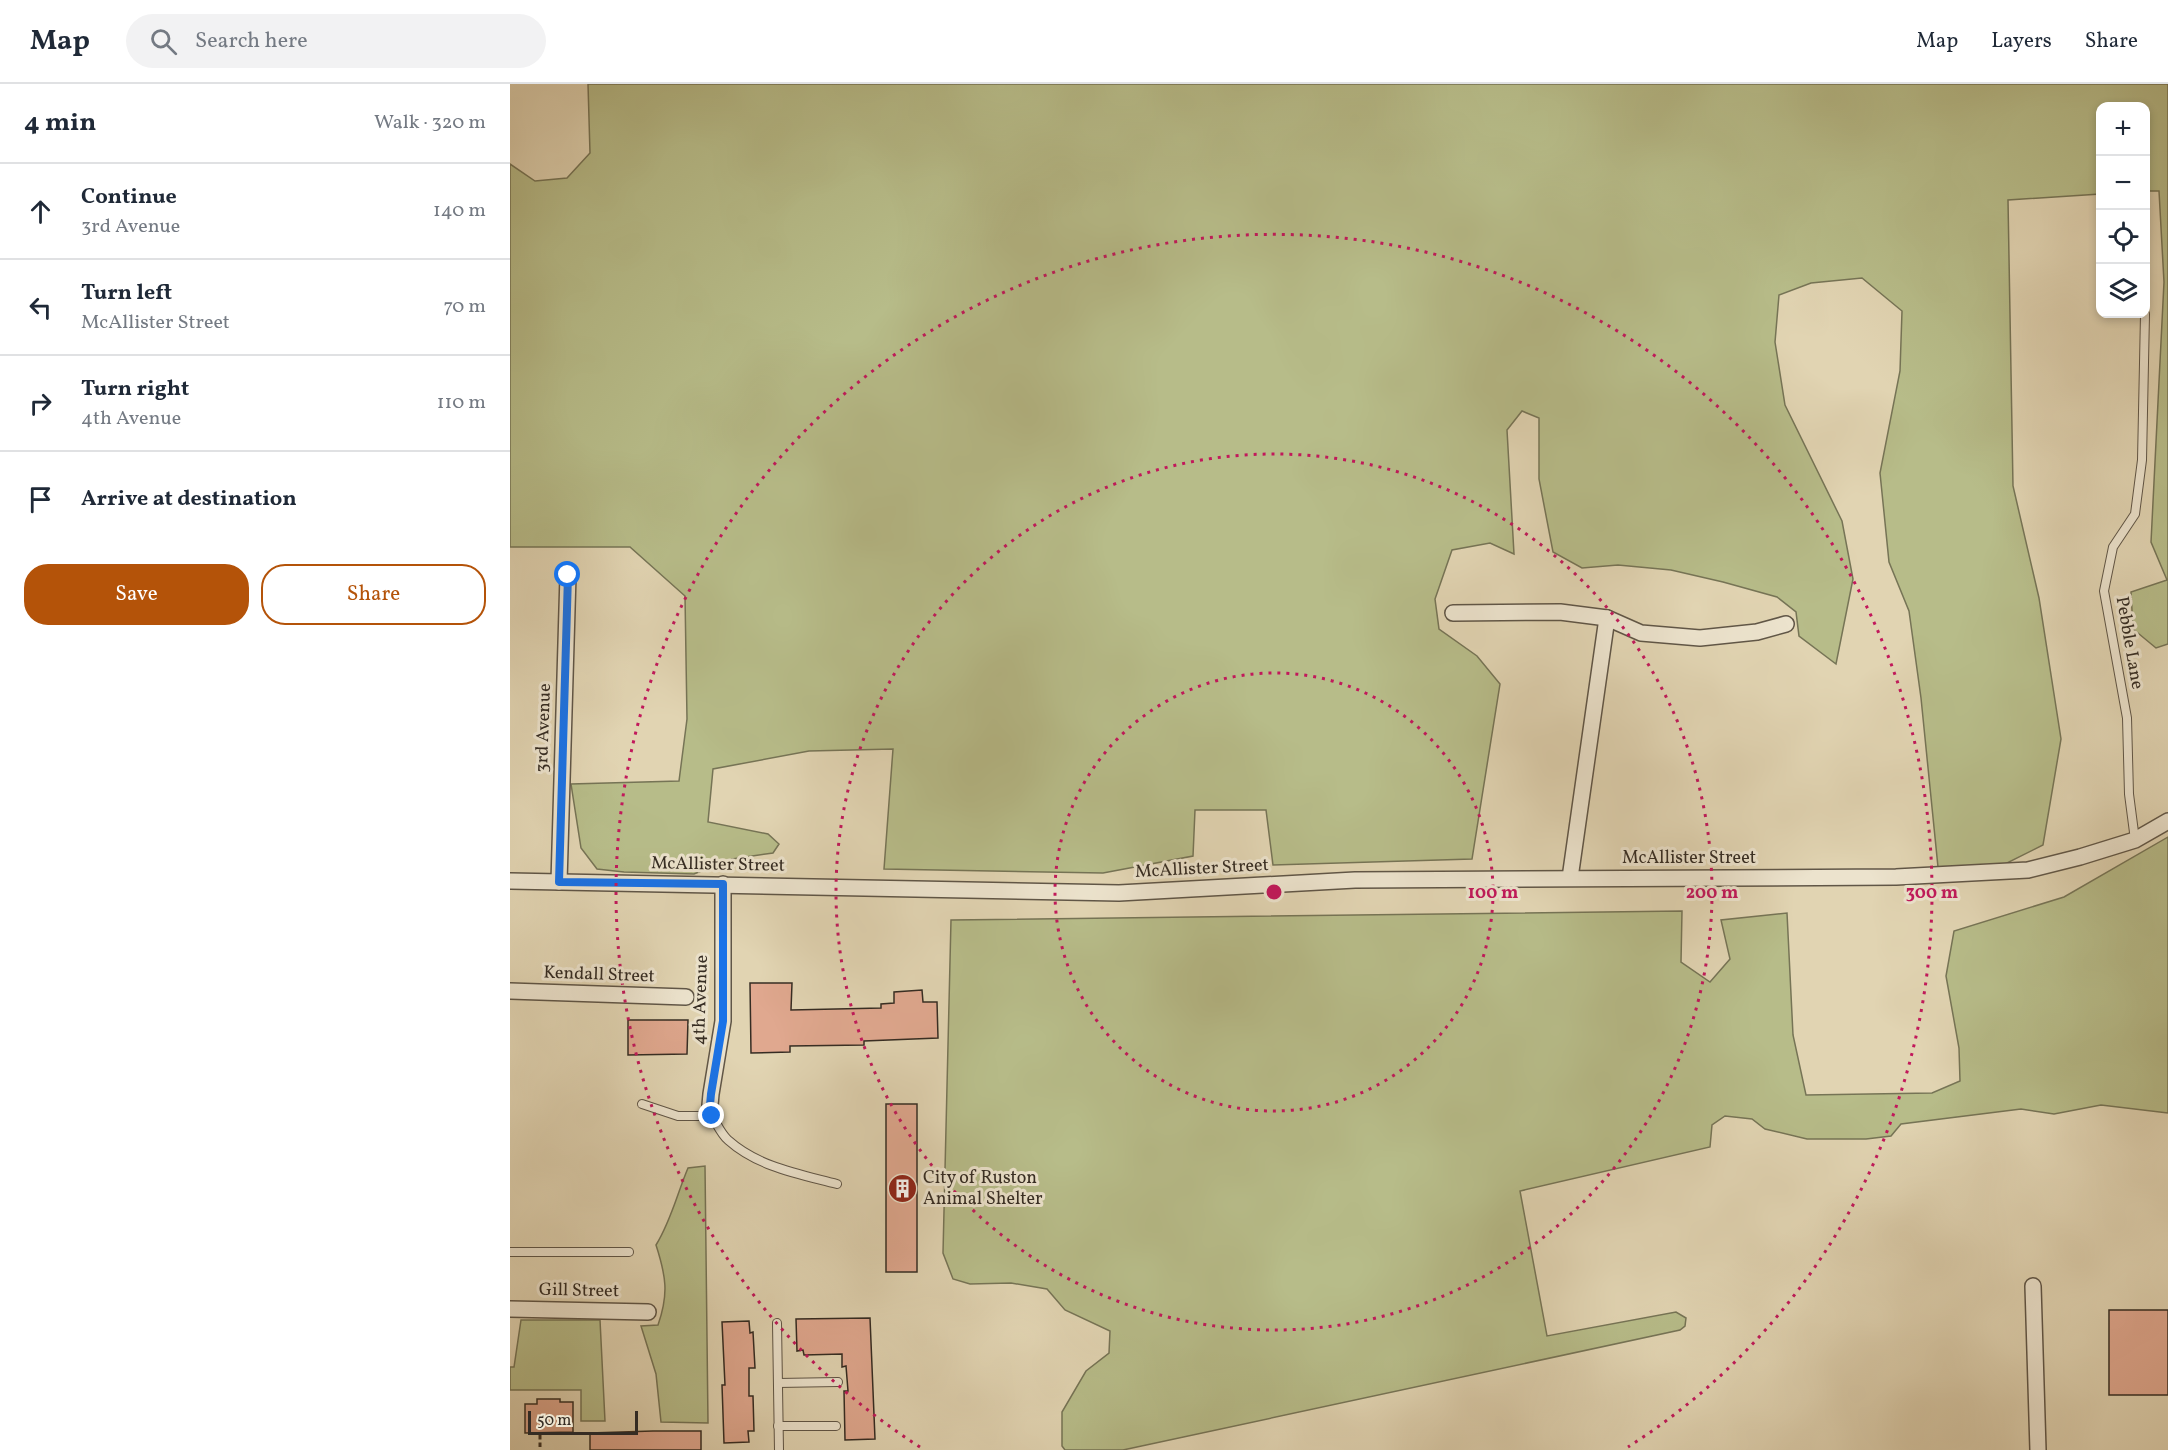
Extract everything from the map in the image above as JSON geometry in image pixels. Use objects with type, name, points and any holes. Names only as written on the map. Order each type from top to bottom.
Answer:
[{"type":"street","name":"3rd Avenue","points":[[559,882],[568,575]]},
{"type":"street","points":[[1452,612],[1560,612],[1607,618],[1641,633],[1700,638],[1757,632],[1786,624]]},
{"type":"street","points":[[1570,878],[1607,618]]},
{"type":"street","name":"McAllister Street","points":[[510,881],[1119,893],[1355,880],[1896,877],[2028,870],[2135,840],[2168,821]]},
{"type":"street","name":"4th Avenue","points":[[712,1116],[711,1094],[723,1021],[723,884]]},
{"type":"street","name":"Kendall Street","points":[[510,991],[686,998]]},
{"type":"street","points":[[2033,1286],[2038,1450]]},
{"type":"street","name":"Gill Street","points":[[510,1309],[648,1312]]},
{"type":"lane","name":"Pebble Lane","points":[[2135,840],[2129,794],[2127,718],[2104,591],[2113,547],[2135,514],[2142,460],[2145,318]]},
{"type":"lane","points":[[642,1104],[678,1116],[712,1116],[726,1139],[754,1159],[837,1184]]},
{"type":"lane","points":[[510,1252],[629,1252]]},
{"type":"lane","points":[[777,1323],[779,1450]]},
{"type":"lane","points":[[778,1383],[838,1382]]},
{"type":"lane","points":[[778,1426],[836,1426]]},
{"type":"path","points":[[540,1435],[540,1450]]},
{"type":"green space","points":[[588,84],[2168,84],[2168,644],[2156,648],[2133,629],[2131,592],[2167,580],[2151,542],[2164,282],[2159,191],[2150,191],[2150,102],[2096,102],[2096,194],[2008,200],[2013,486],[2039,598],[2061,739],[2043,845],[2001,866],[1938,867],[1921,698],[1909,611],[1889,562],[1880,473],[1900,371],[1902,311],[1862,278],[1811,283],[1779,295],[1775,342],[1785,405],[1842,521],[1853,579],[1836,664],[1799,636],[1796,612],[1777,597],[1671,570],[1618,565],[1582,568],[1553,552],[1539,479],[1539,418],[1522,411],[1507,430],[1514,554],[1490,543],[1452,550],[1435,599],[1439,629],[1477,656],[1500,684],[1472,859],[1273,865],[1266,810],[1195,810],[1193,856],[1103,873],[884,869],[893,749],[809,751],[713,769],[708,822],[768,834],[779,844],[773,853],[732,859],[694,874],[597,869],[581,848],[571,784],[679,781],[687,719],[685,596],[630,547],[510,547],[510,164],[535,181],[567,178],[590,153]]},
{"type":"green space","points":[[2168,837],[2168,1113],[2101,1105],[2054,1114],[2021,1109],[1901,1124],[1891,1136],[1866,1139],[1807,1139],[1765,1129],[1752,1119],[1725,1116],[1712,1125],[1710,1147],[1520,1191],[1547,1336],[1676,1312],[1686,1318],[1685,1326],[1680,1330],[1123,1450],[1065,1450],[1062,1446],[1062,1412],[1086,1371],[1109,1353],[1110,1331],[1065,1310],[1047,1289],[1011,1283],[970,1284],[953,1279],[943,1253],[951,920],[1682,911],[1681,962],[1710,982],[1730,959],[1721,920],[1787,913],[1793,1035],[1806,1095],[1932,1093],[1960,1081],[1959,1048],[1946,976],[1954,931],[2064,897]]},
{"type":"green space","points":[[705,1166],[708,1423],[661,1422],[656,1374],[641,1326],[658,1325],[664,1304],[664,1276],[656,1245],[670,1217],[688,1168]]},
{"type":"green space","points":[[521,1320],[600,1320],[605,1421],[581,1421],[581,1390],[510,1390],[510,1367],[514,1367]]},
{"type":"building","points":[[750,983],[792,983],[791,1010],[881,1008],[881,1004],[894,1003],[894,992],[922,990],[923,1002],[937,1002],[938,1038],[864,1041],[864,1045],[790,1046],[790,1052],[751,1053]]},
{"type":"building","points":[[628,1020],[688,1020],[687,1054],[628,1055]]},
{"type":"building","name":"City of Ruston Animal Shelter","points":[[886,1104],[917,1104],[917,1272],[886,1272]]},
{"type":"building","points":[[2109,1310],[2168,1310],[2168,1395],[2109,1395]]},
{"type":"building","points":[[870,1318],[875,1439],[845,1440],[844,1391],[848,1391],[846,1366],[842,1367],[842,1354],[804,1355],[803,1350],[797,1351],[796,1319]]},
{"type":"building","points":[[749,1321],[750,1333],[753,1332],[755,1368],[749,1368],[749,1396],[753,1396],[754,1431],[748,1431],[749,1442],[724,1443],[722,1385],[725,1385],[722,1322]]},
{"type":"building","points":[[537,1399],[560,1399],[560,1402],[573,1402],[573,1432],[525,1433],[525,1404],[537,1404]]},
{"type":"building","points":[[701,1431],[701,1450],[590,1450],[590,1433]]},
{"type":"place","name":"City of Ruston Animal Shelter","points":[[902,1188]]},
{"type":"route","points":[[568,575],[559,882],[723,884],[723,1021],[711,1094],[712,1116]]}]
